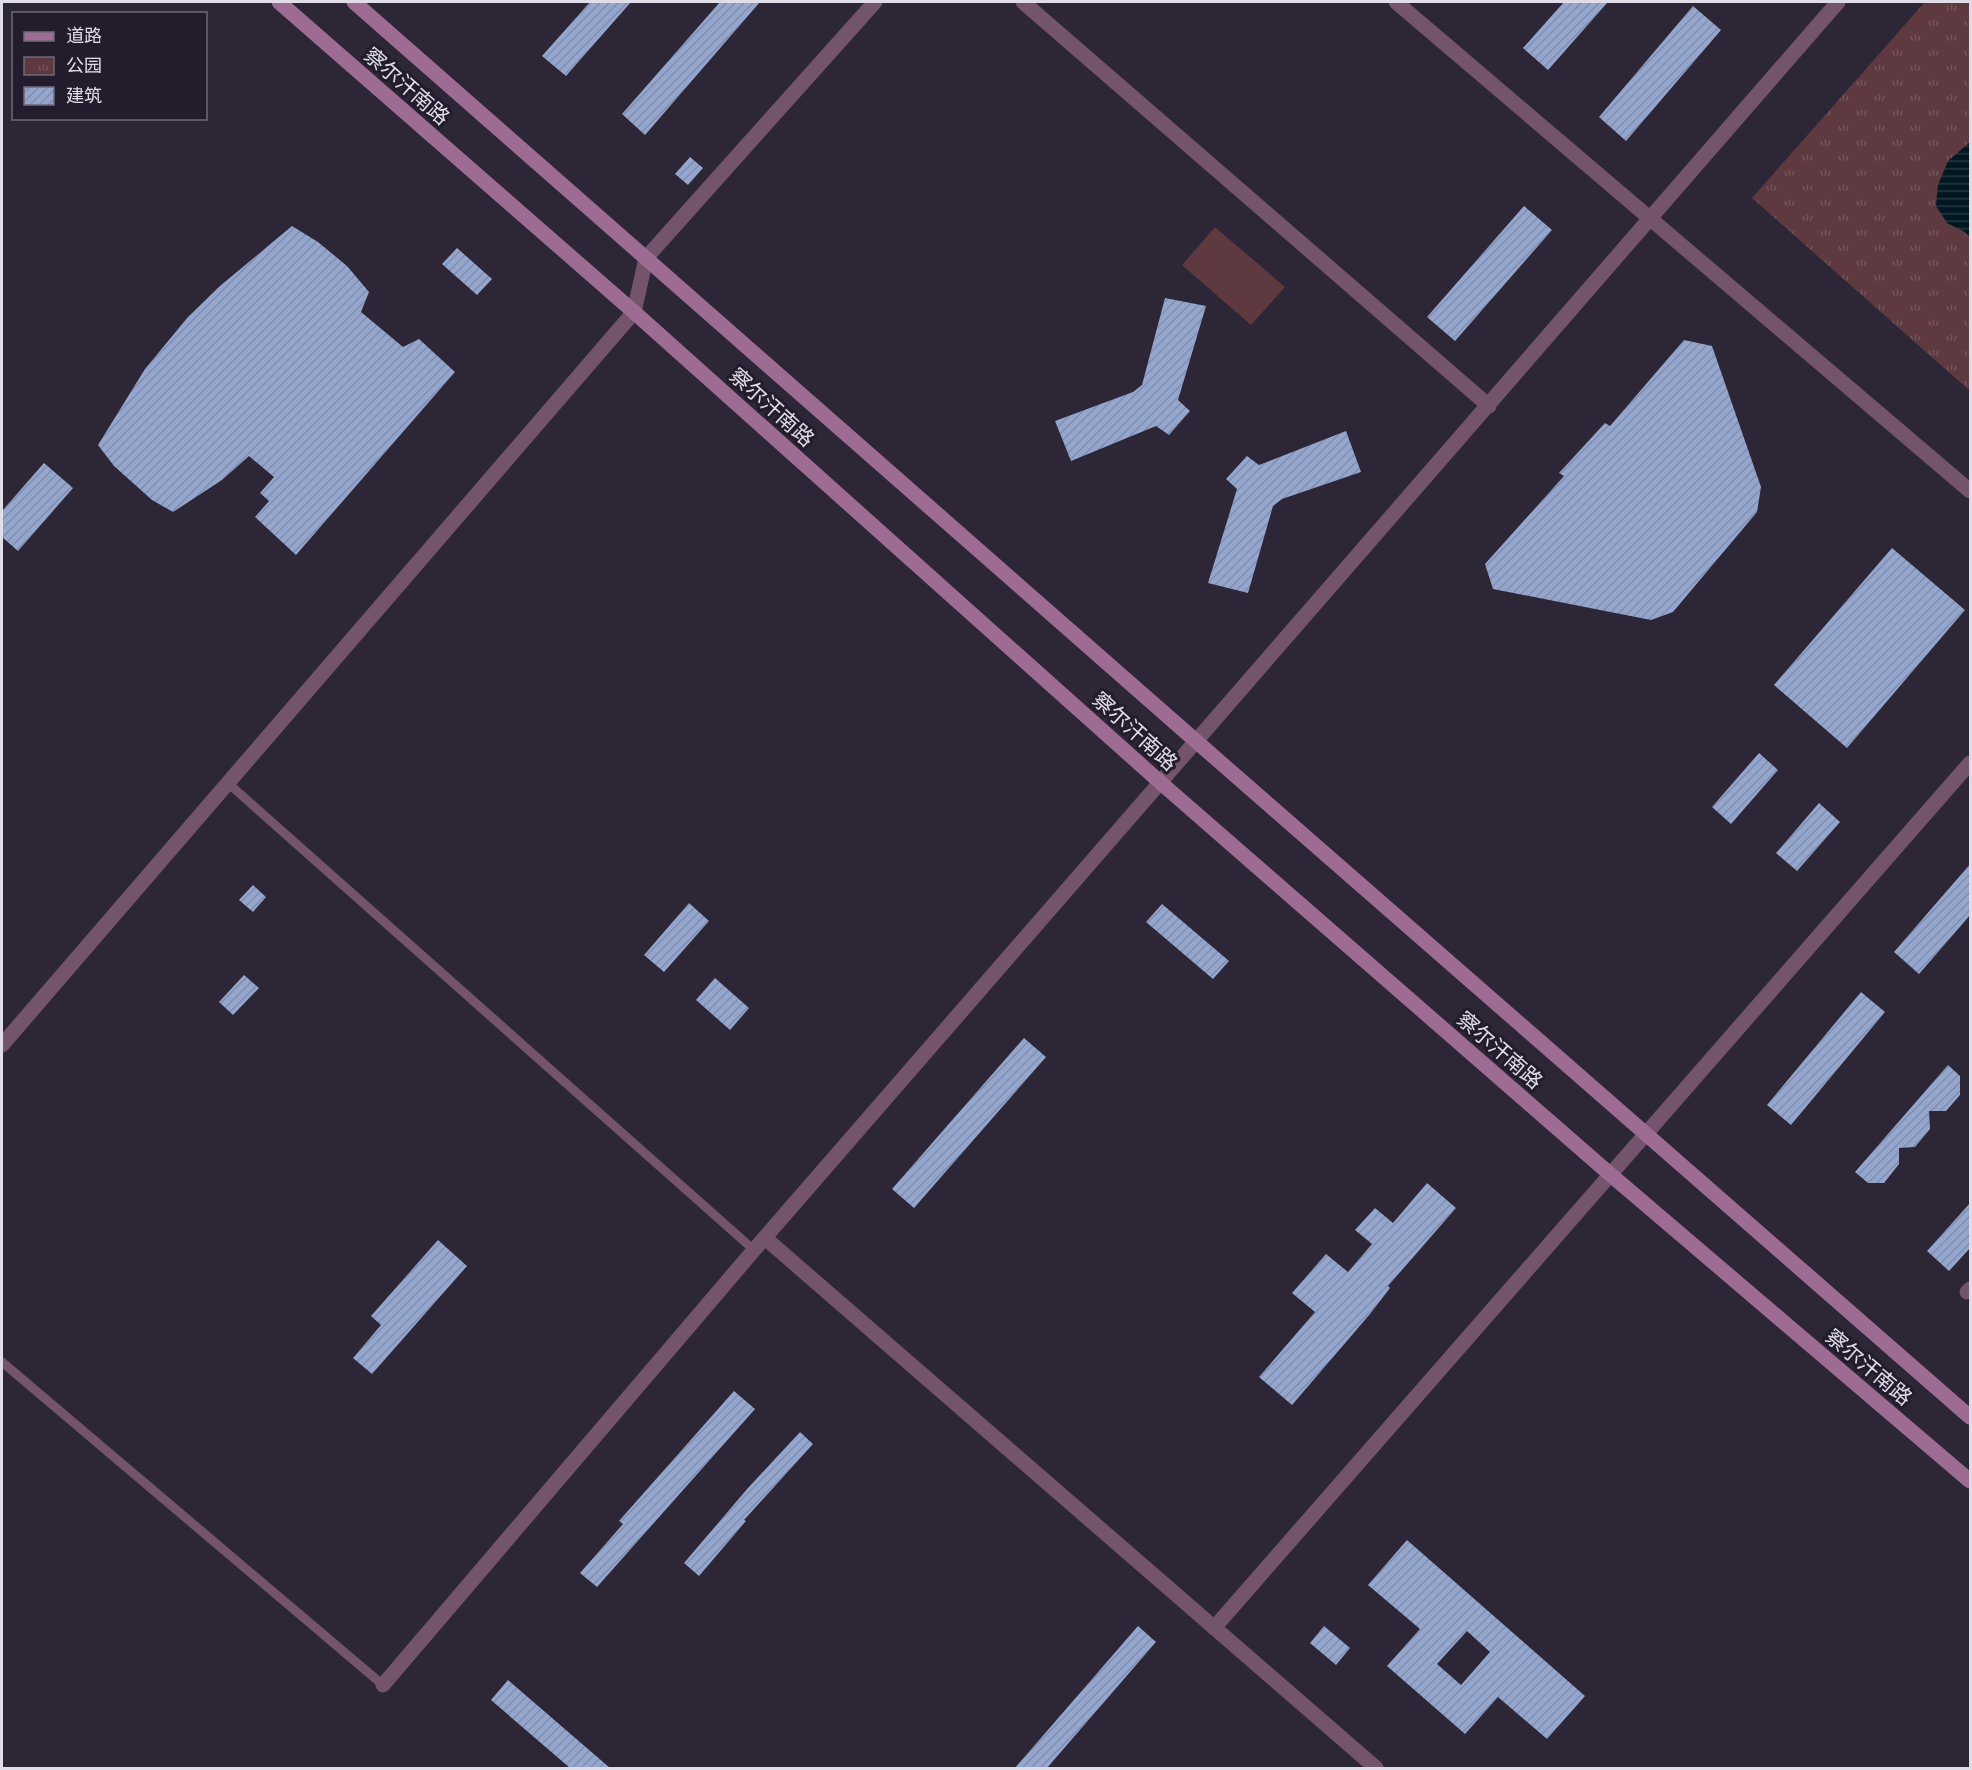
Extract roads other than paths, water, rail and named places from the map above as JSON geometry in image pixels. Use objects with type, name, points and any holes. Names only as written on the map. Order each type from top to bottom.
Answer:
[{"type":"main road","name":"察尔汗南路","points":[[279,2],[634,312],[1161,783],[1611,1175],[1971,1481]]},
{"type":"main road","name":"察尔汗南路","points":[[354,2],[1646,1135],[1971,1417]]},
{"type":"street","points":[[2,1045],[634,312],[646,258],[875,2]]},
{"type":"street","points":[[1023,2],[1489,406]]},
{"type":"street","points":[[1396,2],[1971,491]]},
{"type":"street","points":[[383,1685],[760,1244],[1838,2]]},
{"type":"street","points":[[1214,1628],[1971,763]]},
{"type":"street","points":[[760,1244],[1376,1768]]},
{"type":"lane","points":[[229,783],[760,1244]]},
{"type":"lane","points":[[2,1362],[383,1685]]},
{"type":"water","points":[[1970,142],[1970,237],[1947,223],[1936,206],[1938,185],[1948,161]]}]
